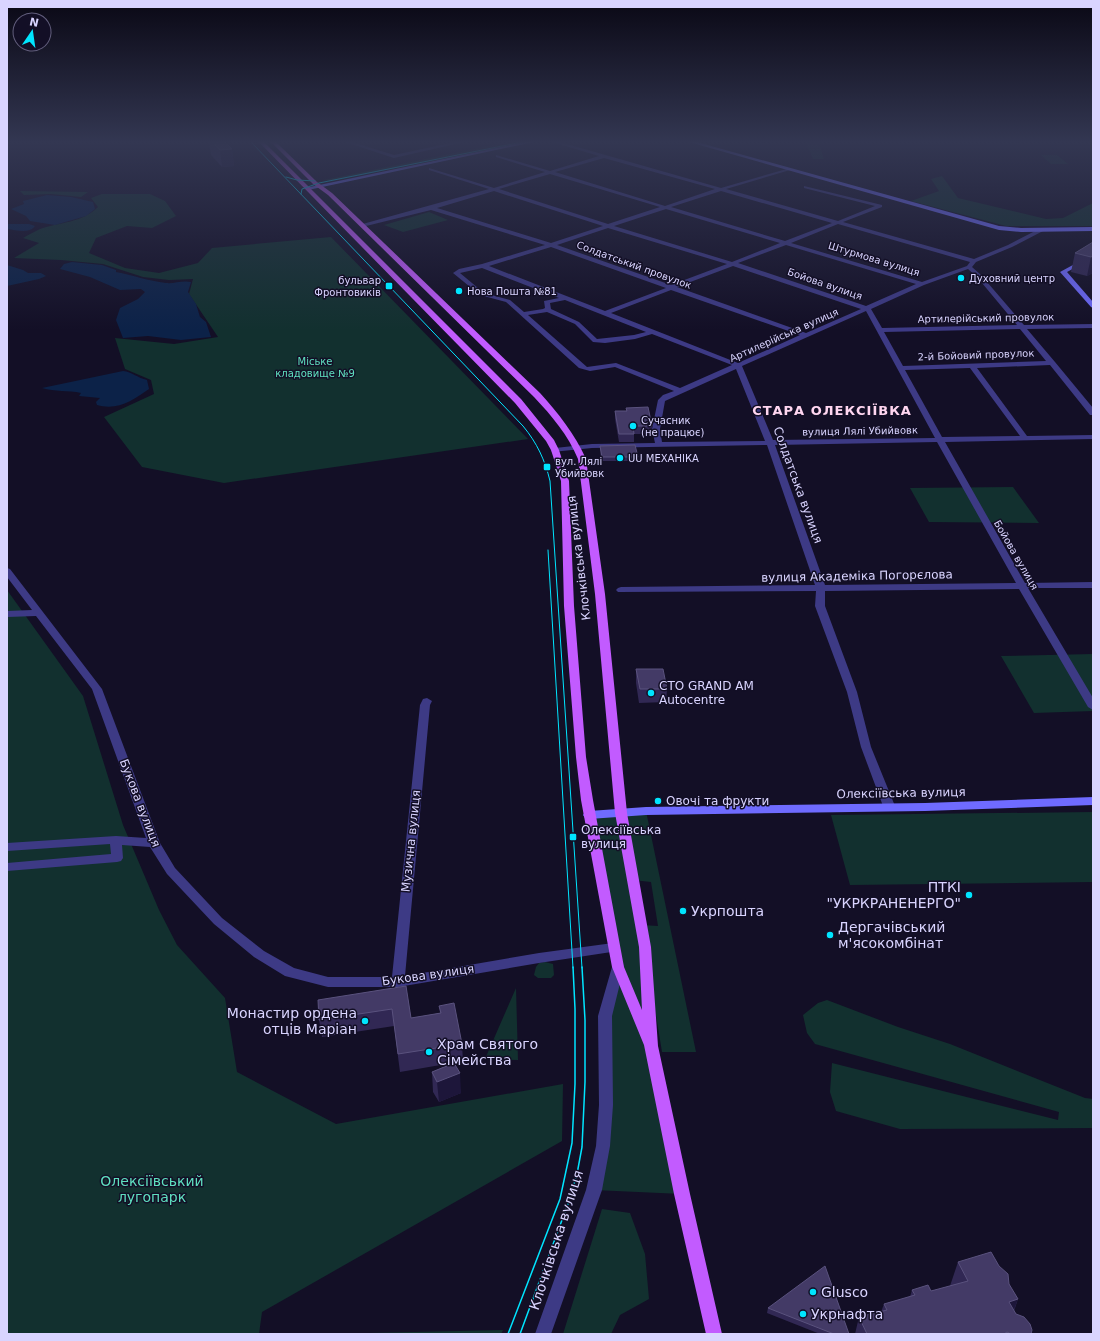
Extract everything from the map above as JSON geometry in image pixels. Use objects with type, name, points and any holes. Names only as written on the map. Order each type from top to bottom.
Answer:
[{"type":"main road","name":"Клочківська вулиця","points":[[324,205],[518,401],[545,433],[555,450],[565,481],[569,606],[581,757],[590,815],[613,948],[618,967],[651,1046]]},
{"type":"main road","name":"Клочківська вулиця","points":[[341,205],[537,395],[560,420],[578,447],[584,465],[600,594],[621,813],[645,947],[651,1046],[682,1194],[714,1334]]},
{"type":"street","points":[[362,225],[442,205]]},
{"type":"street","name":"Бойова вулиця","points":[[540,205],[734,264],[868,309],[940,440],[1093,707]]},
{"type":"street","name":"Штурмова вулиця","points":[[653,205],[789,243],[922,284]]},
{"type":"street","points":[[674,205],[551,245],[483,266],[461,270],[456,273],[482,294],[508,301],[581,367],[591,369],[616,365],[681,391]]},
{"type":"street","points":[[771,205],[974,261]]},
{"type":"street","points":[[606,313],[789,243],[880,206],[874,205]]},
{"type":"street","points":[[915,205],[1010,230],[1093,229]]},
{"type":"street","name":"Солдатський провулок","points":[[431,208],[551,245],[806,335]]},
{"type":"street","points":[[1041,230],[1010,246],[974,261],[969,267],[979,276],[1053,363],[1093,413]]},
{"type":"street","points":[[1093,256],[1063,272],[1093,306]]},
{"type":"street","points":[[483,266],[738,365]]},
{"type":"street","name":"Артилерійська вулиця","points":[[659,445],[656,429],[662,400],[922,284],[969,267]]},
{"type":"street","points":[[547,310],[546,302],[567,298]]},
{"type":"street","points":[[523,314],[547,310],[577,323],[595,341],[636,337],[652,332]]},
{"type":"street","name":"Артилерійський провулок","points":[[879,330],[1093,326]]},
{"type":"street","name":"2-й Бойовий провулок","points":[[900,368],[1053,363]]},
{"type":"street","name":"Солдатська вулиця","points":[[738,365],[770,443],[821,588],[820,606],[852,692],[866,747],[890,806]]},
{"type":"street","points":[[972,366],[1025,438]]},
{"type":"street","name":"вулиця Лялі Убийвовк","points":[[555,450],[578,447],[659,445],[1093,437]]},
{"type":"street","name":"Букова вулиця","points":[[7,571],[96,688],[154,843],[171,871],[218,921],[265,957],[290,972],[328,982],[368,983],[398,982],[539,958],[613,948]]},
{"type":"street","name":"вулиця Академіка Погорєлова","points":[[621,590],[1093,585]]},
{"type":"street","points":[[7,614],[39,613]]},
{"type":"street","name":"Музична вулиця","points":[[398,982],[425,705],[427,701]]},
{"type":"street","name":"Олексіївська вулиця","points":[[590,815],[1093,801]]},
{"type":"street","points":[[7,848],[116,840],[154,843]]},
{"type":"street","points":[[7,867],[117,858],[116,840]]},
{"type":"street","name":"Клочківська вулиця","points":[[543,1334],[594,1190],[603,1146],[606,1105],[605,1016],[618,967]]},
{"type":"green space","name":"Міське кладовище №9","points":[[96,205],[168,205],[176,216],[152,228],[127,226],[96,238],[89,253],[125,268],[159,273],[198,263],[212,248],[331,237],[528,439],[224,483],[142,467],[104,417],[154,394],[151,380],[125,369],[115,338],[174,344],[218,337],[189,294],[193,279],[169,280],[143,277],[103,264],[14,258],[39,243],[23,238],[40,229],[78,219],[92,212],[98,207]]},
{"type":"green space","points":[[925,205],[986,205],[1046,219],[1063,218],[1090,205],[1093,205],[1093,226],[1006,226]]},
{"type":"green space","points":[[429,212],[448,220],[403,232],[384,225]]},
{"type":"green space","points":[[1013,487],[1039,523],[929,522],[910,488]]},
{"type":"green space","name":"Олексіївський лугопарк","points":[[7,590],[83,696],[123,825],[159,910],[177,945],[225,998],[237,1072],[336,1124],[563,1084],[562,1141],[262,1312],[259,1334],[7,1334]]},
{"type":"green space","points":[[1093,654],[1093,711],[1034,713],[1001,656]]},
{"type":"green space","points":[[646,811],[696,1052],[662,1052],[646,954],[649,1004],[682,1194],[594,1190],[606,1105],[613,948],[589,815]],"holes":[[[633,880],[651,882],[658,926],[641,925]]]},
{"type":"green space","points":[[1093,812],[1093,882],[850,885],[831,815]]},
{"type":"green space","points":[[545,962],[553,964],[554,975],[551,978],[538,978],[534,975],[536,967],[539,963]]},
{"type":"green space","points":[[516,988],[518,1060],[485,1059]]},
{"type":"green space","points":[[827,1000],[898,1027],[950,1044],[1085,1098],[1093,1099],[1093,1128],[900,1129],[836,1111],[830,1092],[832,1063],[1058,1120],[1059,1112],[815,1044],[807,1033],[803,1015],[818,1003]]},
{"type":"green space","points":[[602,1209],[630,1213],[645,1254],[649,1299],[620,1315],[611,1334],[563,1334]]},
{"type":"green space","points":[[503,1330],[501,1334],[323,1334]]},
{"type":"water","points":[[22,205],[94,205],[95,209],[86,216],[55,225],[30,221],[26,216],[11,209]]},
{"type":"water","points":[[7,224],[29,224],[35,226],[30,230],[18,231],[7,229]]},
{"type":"water","points":[[72,262],[102,265],[116,270],[116,272],[159,282],[191,282],[188,292],[196,304],[200,317],[206,322],[211,337],[181,340],[148,336],[123,338],[116,320],[120,308],[138,299],[145,292],[141,289],[120,290],[90,277],[60,269],[64,264]]},
{"type":"water","points":[[7,265],[28,273],[41,273],[46,276],[7,286]]},
{"type":"water","points":[[123,371],[147,380],[149,389],[125,403],[112,407],[97,405],[96,402],[100,398],[79,396],[81,393],[76,392],[42,388]]},
{"type":"building","points":[[1093,242],[1093,256],[1091,257],[1075,253]]},
{"type":"building","name":"Сучасник (не працює)","points":[[648,407],[652,426],[633,426],[634,434],[619,434],[615,411],[627,411],[626,408]]},
{"type":"building","points":[[635,445],[638,457],[602,457],[600,446]]},
{"type":"building","points":[[636,669],[663,669],[667,689],[640,689]]},
{"type":"building","points":[[406,986],[411,1018],[441,1013],[439,1006],[454,1003],[462,1044],[398,1054],[392,1009],[319,1020],[318,1000]]},
{"type":"building","points":[[454,1063],[460,1073],[437,1082],[432,1072]]},
{"type":"building","points":[[991,1252],[999,1266],[1008,1274],[1009,1284],[1018,1299],[1009,1302],[1016,1314],[1024,1317],[1030,1324],[1032,1330],[1031,1334],[1011,1334],[1007,1332],[1004,1334],[867,1334],[859,1317],[887,1310],[884,1304],[915,1295],[912,1290],[928,1285],[931,1291],[968,1281],[958,1262]]},
{"type":"building","name":"Glusco","points":[[825,1266],[849,1334],[834,1334],[768,1308]]},
{"type":"tram line","points":[[311,205],[523,426],[536,445],[546,466],[550,481],[582,968]]},
{"type":"tram line","points":[[548,550],[573,968]]},
{"type":"tram line","points":[[508,1334],[560,1199],[572,1143],[575,1084],[575,1009],[573,967]]},
{"type":"tram line","points":[[520,1334],[569,1201],[577,1174],[582,1147],[585,1082],[585,1020],[582,967]]},
{"type":"place","name":"Духовний центр","points":[[961,278]]},
{"type":"place","name":"бульвар Фронтовиків","points":[[389,286]]},
{"type":"place","name":"Нова Пошта №81","points":[[459,291]]},
{"type":"place","name":"Сучасник (не працює)","points":[[633,426]]},
{"type":"place","name":"UU МЕХАНІКА","points":[[620,458]]},
{"type":"place","name":"вул. Лялі Убийвовк","points":[[547,467]]},
{"type":"place","name":"СТО GRAND AM Autocentre","points":[[651,693]]},
{"type":"place","name":"Овочі та фрукти","points":[[658,801]]},
{"type":"place","name":"Олексіївська вулиця","points":[[573,837]]},
{"type":"place","name":"ПТКІ \"УКРКРАНЕНЕРГО\"","points":[[969,895]]},
{"type":"place","name":"Укрпошта","points":[[683,911]]},
{"type":"place","name":"Дергачівський м'ясокомбінат","points":[[830,935]]},
{"type":"place","name":"Монастир ордена отців Маріан","points":[[365,1021]]},
{"type":"place","name":"Храм Святого Сімейства","points":[[429,1052]]},
{"type":"place","name":"Glusco","points":[[813,1292]]},
{"type":"place","name":"Укрнафта","points":[[803,1314]]},
{"type":"district","name":"СТАРА ОЛЕКСІЇВКА","points":[[832,410]]}]
